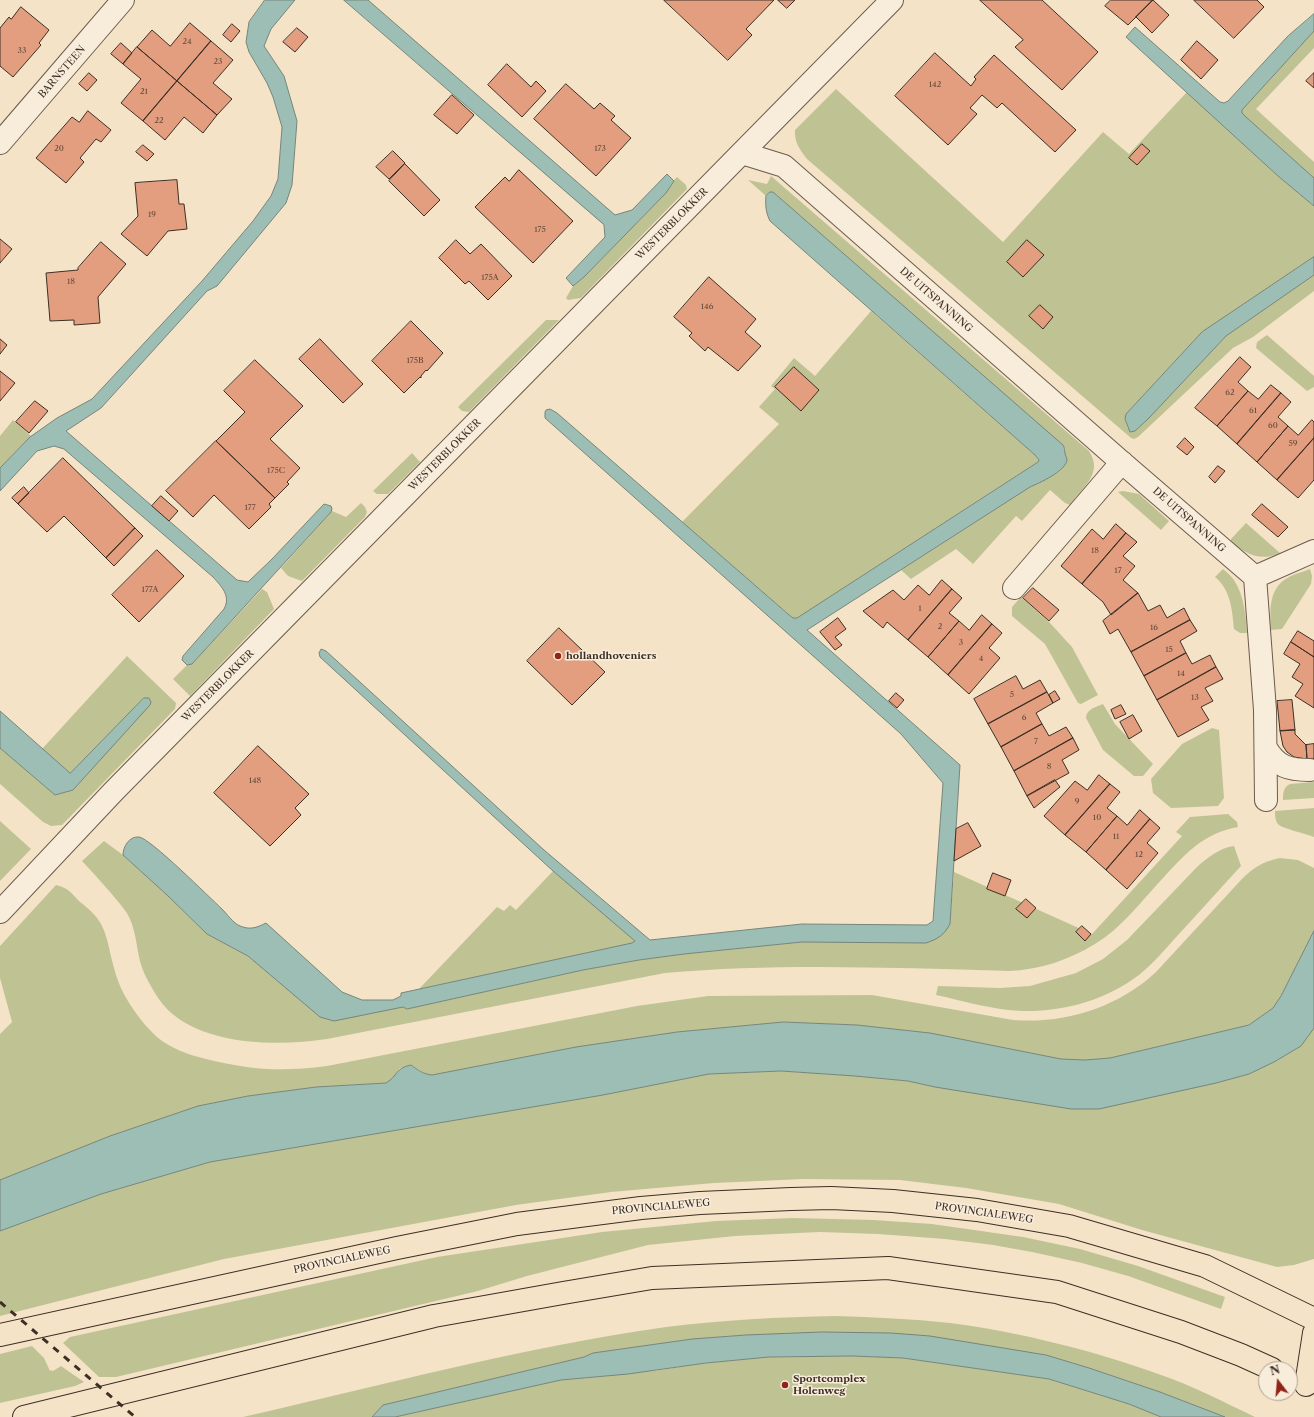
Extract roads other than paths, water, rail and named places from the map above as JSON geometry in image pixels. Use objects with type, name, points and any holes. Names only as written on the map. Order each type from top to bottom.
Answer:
[{"type":"main road","name":"PROVINCIALEWEG","points":[[0,1335],[397,1248],[518,1224],[641,1208],[693,1203],[823,1198],[893,1200],[977,1210],[1070,1226],[1205,1266],[1314,1319]]},
{"type":"main road","points":[[24,1417],[434,1316],[652,1278],[888,1268],[1057,1292],[1181,1332],[1241,1354],[1258,1362]]},
{"type":"main road","points":[[1306,1382],[1314,1333]]},
{"type":"street","name":"BARNSTEEN","points":[[0,144],[123,0]]},
{"type":"street","name":"WESTERBLOKKER","points":[[0,912],[113,792],[892,0]]},
{"type":"street","name":"DE UITSPANNING","points":[[742,153],[784,166],[1255,577]]},
{"type":"street","points":[[1014,588],[1122,462]]},
{"type":"street","points":[[1266,800],[1266,748],[1255,577],[1314,551]]},
{"type":"street","points":[[1266,748],[1271,756],[1283,766],[1295,770],[1310,770]]},
{"type":"water","points":[[265,0],[295,0],[271,29],[264,46],[284,76],[297,121],[292,185],[286,203],[217,286],[207,291],[101,408],[66,431],[237,580],[248,582],[324,504],[331,506],[331,512],[192,664],[187,665],[182,660],[183,656],[224,609],[226,604],[226,596],[220,584],[64,449],[54,446],[37,451],[0,491],[0,468],[30,437],[57,418],[92,399],[202,281],[253,221],[271,196],[278,179],[282,127],[273,97],[267,83],[249,52],[246,42],[249,22]]},
{"type":"water","points":[[344,0],[368,0],[615,215],[632,210],[667,174],[674,181],[666,193],[584,277],[573,286],[566,278],[605,237],[604,225]]},
{"type":"water","points":[[1314,14],[1314,31],[1242,110],[1242,113],[1314,178],[1314,206],[1278,176],[1126,37],[1135,27],[1220,102],[1224,103],[1228,101],[1288,36]]},
{"type":"water","points":[[770,192],[773,192],[1063,445],[1067,459],[1062,468],[1052,476],[1030,487],[807,630],[960,765],[950,924],[940,936],[926,943],[802,942],[684,954],[583,970],[407,1009],[403,1007],[334,1021],[320,1017],[248,956],[207,934],[123,855],[127,843],[135,837],[145,840],[180,869],[235,923],[240,926],[250,928],[266,923],[342,992],[362,1000],[393,1000],[401,996],[401,993],[632,943],[635,941],[553,871],[320,657],[319,653],[321,649],[326,651],[544,850],[650,940],[802,924],[927,925],[933,921],[943,783],[901,734],[545,418],[546,410],[550,409],[557,413],[793,618],[797,618],[1038,462],[1039,460],[1035,455],[770,221],[767,212],[766,196]]},
{"type":"water","points":[[1314,257],[1314,275],[1226,336],[1149,418],[1135,431],[1130,432],[1125,419],[1126,414],[1202,332]]},
{"type":"water","points":[[144,698],[149,698],[151,702],[150,705],[73,790],[55,795],[0,748],[0,711],[70,773]]},
{"type":"water","points":[[1314,931],[1314,1028],[1301,1046],[1274,1062],[1249,1074],[1216,1083],[1099,1109],[1071,1109],[935,1087],[908,1081],[781,1071],[709,1074],[603,1095],[210,1162],[101,1194],[0,1231],[0,1180],[110,1136],[198,1106],[248,1096],[316,1087],[386,1083],[399,1070],[411,1065],[423,1073],[432,1075],[576,1047],[677,1032],[783,1022],[857,1025],[930,1033],[1061,1059],[1085,1060],[1110,1058],[1249,1025],[1273,1008],[1281,996]]},
{"type":"water","points":[[822,1332],[891,1333],[930,1336],[1046,1355],[1160,1392],[1225,1417],[1161,1417],[1129,1404],[1049,1379],[903,1358],[852,1356],[769,1357],[706,1363],[628,1374],[561,1380],[395,1417],[372,1417],[383,1405],[584,1357],[593,1353],[692,1339]]},
{"type":"railway","points":[[0,1302],[135,1417]]},
{"type":"place","name":"hollandhoveniers","points":[[558,656]]},
{"type":"place","name":"Sportcomplex Holenweg","points":[[785,1385]]}]
